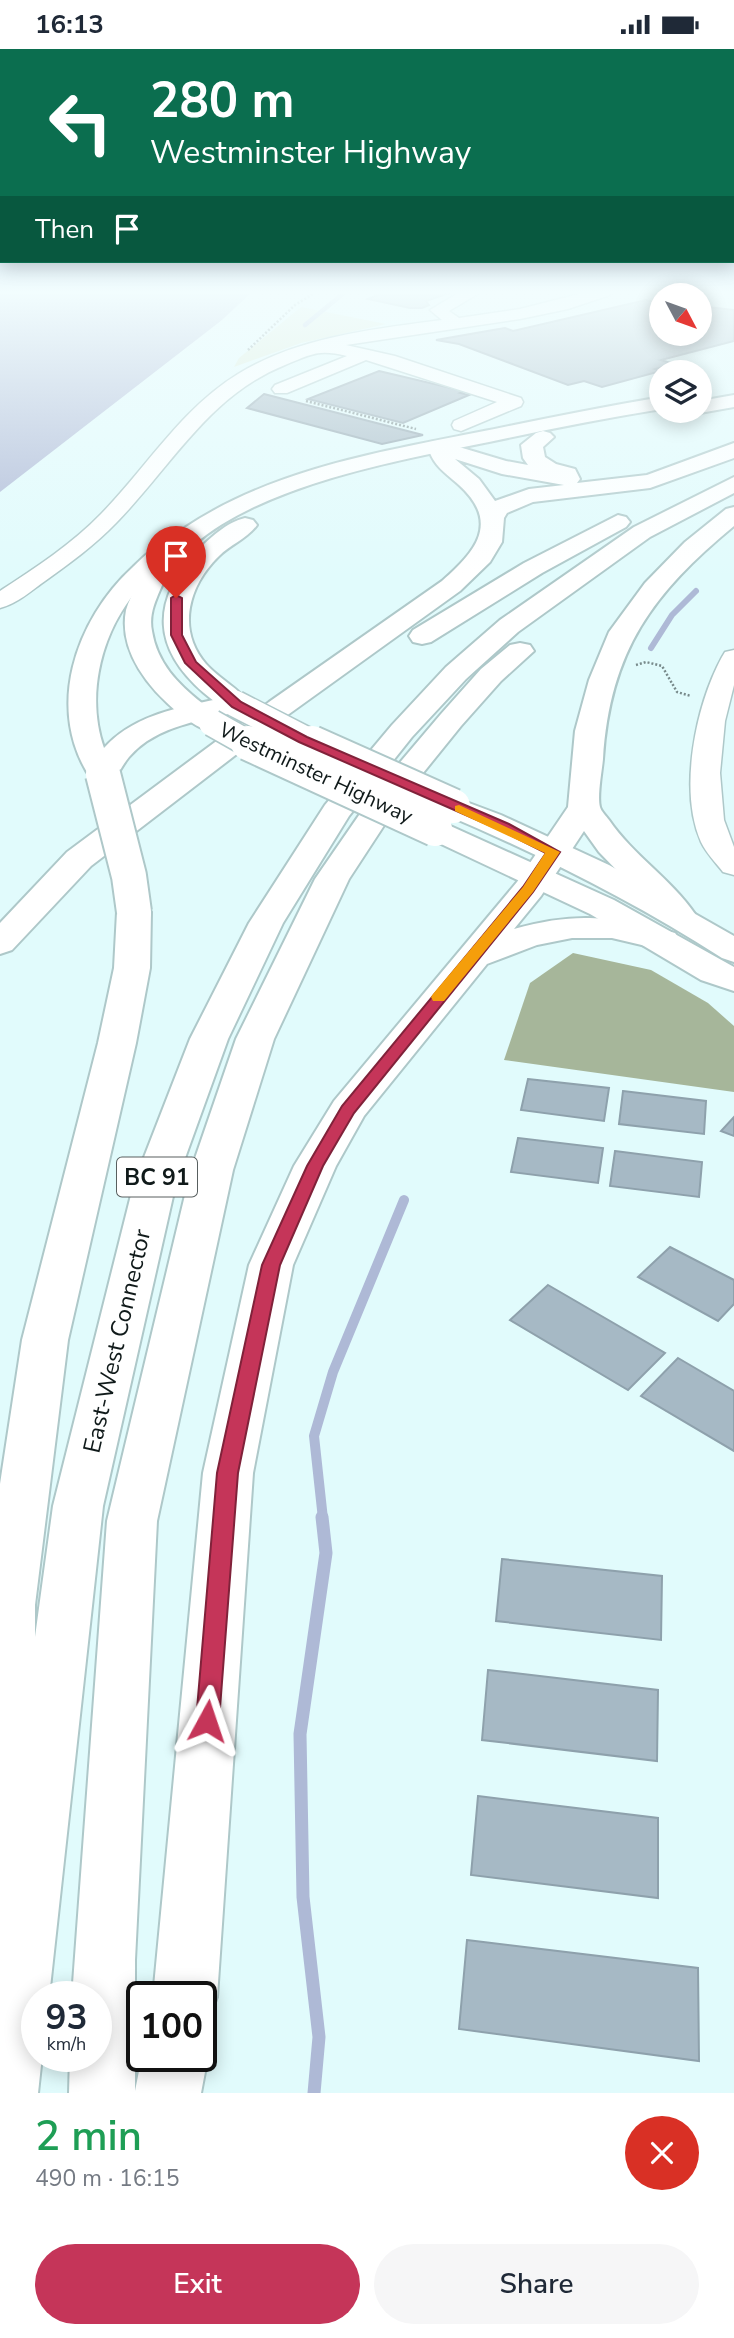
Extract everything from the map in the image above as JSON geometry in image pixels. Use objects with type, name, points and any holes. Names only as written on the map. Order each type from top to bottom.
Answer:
[{"type":"main road","points":[[712,394],[734,391]]},
{"type":"main road","points":[[712,405],[734,401]]},
{"type":"main road","name":"Westminster Highway","points":[[444,817],[268,754],[205,719],[151,669],[141,645],[137,621],[141,597],[177,544],[223,514],[301,481],[341,469],[649,406]]},
{"type":"main road","name":"Westminster Highway","points":[[649,417],[543,437],[443,448],[295,499],[233,532],[201,561],[176,598],[176,635],[191,663],[236,704],[444,817],[545,863],[671,927],[734,951]]},
{"type":"main road","points":[[543,437],[532,445],[531,455],[536,462],[546,468],[593,480]]},
{"type":"main road","points":[[443,448],[525,473],[593,480],[644,478],[679,473]]},
{"type":"main road","points":[[443,448],[482,497],[492,518]]},
{"type":"main road","points":[[0,943],[79,859],[167,790],[451,586],[478,562],[490,542],[492,518],[498,508],[529,496],[610,488],[679,473],[734,449]]},
{"type":"main road","points":[[25,915],[231,762],[457,614],[601,530],[734,468]]},
{"type":"main road","name":"East-West Connector","points":[[4,2093],[78,1506],[155,1183],[209,1038],[267,923],[336,812],[401,731],[509,626],[575,577],[642,533],[734,484]]},
{"type":"main road","name":"BC 91","points":[[102,2093],[104,1960],[132,1521],[212,1170],[255,1039],[332,879],[386,799],[451,720],[492,675],[599,586],[660,544],[734,503]]},
{"type":"main road","points":[[186,1981],[228,1473],[271,1265],[315,1166],[348,1110],[528,890],[584,807],[590,731],[603,680],[622,632],[654,588],[694,547],[734,514]]},
{"type":"main road","points":[[4,2093],[8,1605],[45,1340],[117,1043],[132,968],[134,912],[129,876],[103,775],[87,743],[83,713],[83,671],[94,638],[109,609],[151,561],[177,544]]},
{"type":"main road","points":[[103,775],[117,751],[136,735],[205,719],[236,704]]},
{"type":"main road","points":[[584,807],[671,927]]},
{"type":"main road","points":[[471,959],[520,936],[559,928],[671,927]]},
{"type":"main road","name":"Westminster Highway","points":[[671,927],[714,972],[734,980]]},
{"type":"main road","points":[[168,2093],[172,2072]]},
{"type":"street","points":[[0,601],[30,582],[103,525],[197,414],[231,387]]},
{"type":"street","points":[[281,389],[285,387]]},
{"type":"street","points":[[461,425],[514,402],[469,387]]},
{"type":"street","points":[[734,657],[717,697],[705,767],[706,806],[716,842],[734,866]]},
{"type":"path","points":[[298,399],[443,448]]},
{"type":"path","points":[[630,670],[638,664],[655,663],[662,666],[677,692],[699,698]]},
{"type":"green space","points":[[573,953],[651,970],[708,1003],[734,1026],[734,1092],[504,1060],[530,983]]},
{"type":"water","points":[[0,387],[135,387],[0,492]]},
{"type":"building","points":[[337,387],[449,387],[469,395],[403,423],[308,399]]},
{"type":"building","points":[[264,394],[423,435],[382,444],[247,408]]},
{"type":"building","points":[[528,1079],[609,1088],[604,1121],[521,1110]]},
{"type":"building","points":[[623,1091],[706,1101],[704,1134],[619,1124]]},
{"type":"building","points":[[734,1117],[734,1136],[721,1131]]},
{"type":"building","points":[[518,1138],[603,1148],[598,1183],[511,1172]]},
{"type":"building","points":[[615,1151],[702,1162],[699,1197],[610,1186]]},
{"type":"building","points":[[670,1247],[734,1280],[734,1304],[718,1321],[638,1277]]},
{"type":"building","points":[[548,1285],[665,1353],[628,1390],[510,1320]]},
{"type":"building","points":[[678,1358],[734,1391],[734,1451],[641,1396]]},
{"type":"building","points":[[502,1559],[662,1576],[661,1640],[496,1621]]},
{"type":"building","points":[[488,1670],[658,1690],[657,1761],[482,1740]]},
{"type":"building","points":[[478,1796],[658,1818],[658,1898],[471,1875]]},
{"type":"building","points":[[467,1940],[698,1968],[699,2061],[459,2029]]},
{"type":"waterway","points":[[651,648],[672,615],[696,591]]},
{"type":"waterway","points":[[323,1519],[314,1436],[333,1372],[404,1200]]},
{"type":"waterway","points":[[314,2093],[319,2037],[303,1897],[300,1734],[326,1553],[322,1517]]},
{"type":"slow traffic","points":[[439,997],[528,890],[553,852],[459,808]]},
{"type":"route","points":[[176,598],[176,635],[191,663],[236,704],[303,739],[504,827],[553,852],[528,890],[348,1110],[315,1166],[271,1265],[228,1473],[207,1721]]}]
